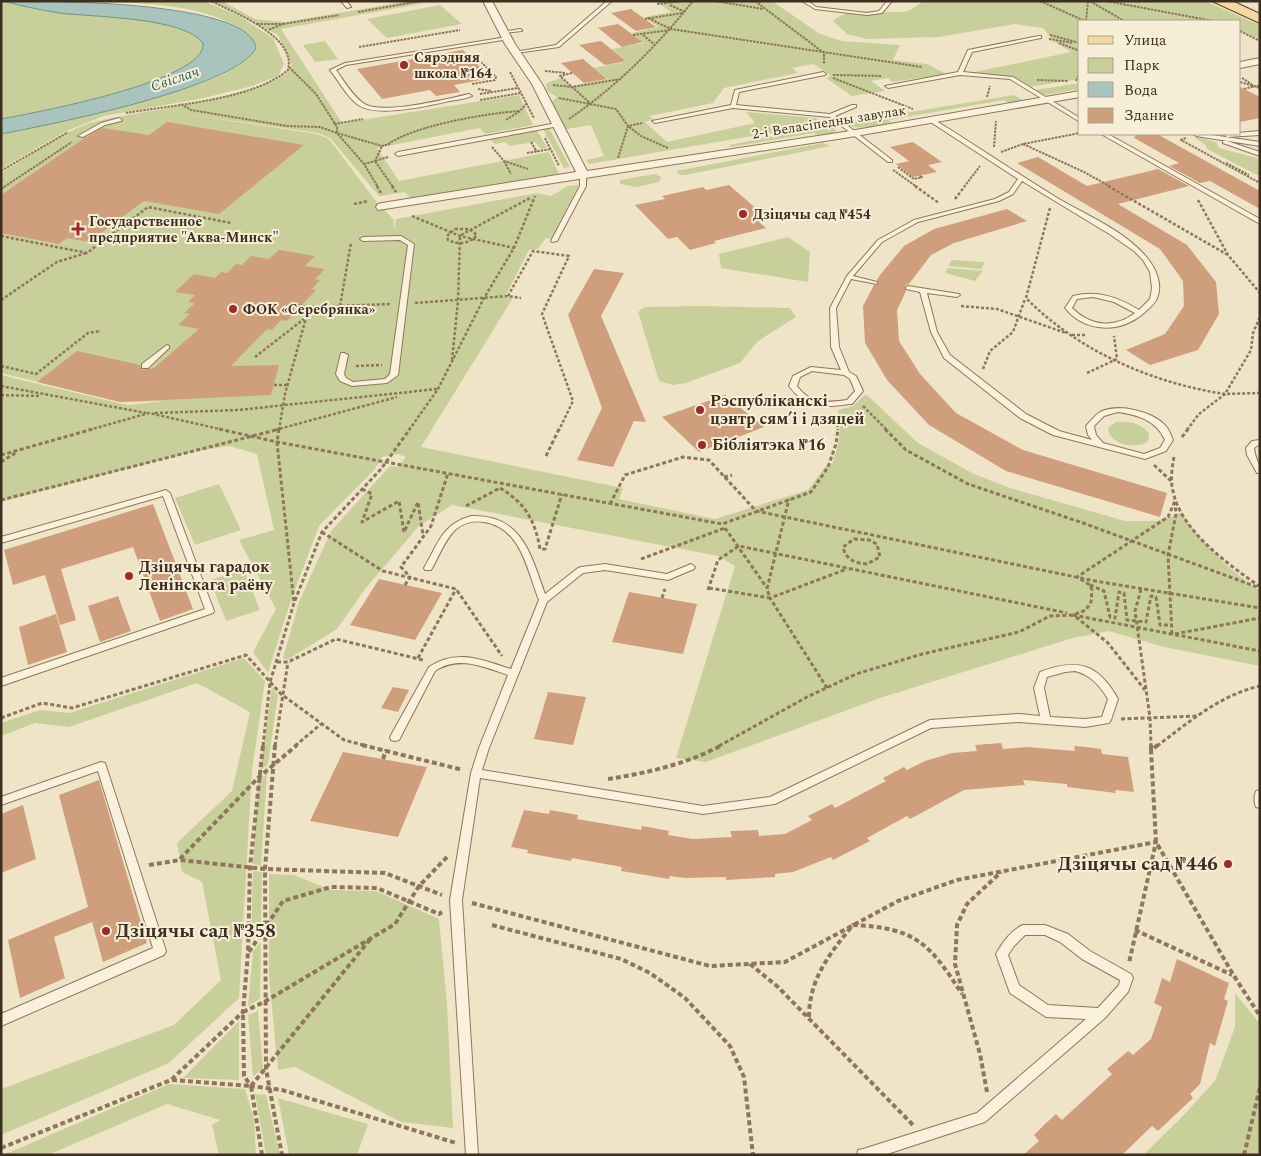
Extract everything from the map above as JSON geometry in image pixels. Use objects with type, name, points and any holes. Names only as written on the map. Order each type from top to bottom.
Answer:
[{"type":"main road","points":[[1219,1],[1260,19]]},
{"type":"main road","points":[[1241,1],[1260,9]]},
{"type":"street","points":[[487,1],[505,35],[537,84],[583,174]]},
{"type":"street","points":[[1241,65],[1260,61]]},
{"type":"street","name":"2-і Веласіпедны завулак","points":[[383,203],[854,134],[1078,94]]},
{"type":"lane","points":[[343,1],[349,7]]},
{"type":"lane","points":[[516,52],[556,46],[610,1]]},
{"type":"lane","points":[[804,1],[815,8],[866,14],[880,12],[890,1]]},
{"type":"lane","points":[[469,96],[375,109],[361,105],[333,70],[345,64],[464,45],[520,30]]},
{"type":"lane","points":[[960,73],[970,51],[1039,37]]},
{"type":"lane","points":[[733,106],[737,91],[824,71]]},
{"type":"lane","points":[[888,86],[960,73],[1011,78],[1078,119]]},
{"type":"lane","points":[[655,121],[733,106],[830,116],[854,106]]},
{"type":"lane","points":[[830,116],[890,161]]},
{"type":"lane","points":[[81,136],[119,118]]},
{"type":"lane","points":[[931,120],[1021,179],[1122,240],[1145,259],[1156,278],[1154,299],[1140,313],[1123,323],[1112,326],[1094,325],[1076,318],[1068,308],[1075,297],[1088,294],[1106,296],[1140,313]]},
{"type":"lane","points":[[398,154],[558,125]]},
{"type":"lane","points":[[1241,134],[1260,133]]},
{"type":"lane","points":[[1106,135],[1260,222]]},
{"type":"lane","points":[[1202,135],[1260,144]]},
{"type":"lane","points":[[1207,136],[1225,135]]},
{"type":"lane","points":[[1222,138],[1226,144],[1260,154]]},
{"type":"lane","points":[[554,240],[583,186],[583,174]]},
{"type":"lane","points":[[846,373],[835,347],[833,308],[849,277],[880,241],[916,221],[997,200],[1012,193],[1021,179]]},
{"type":"lane","points":[[344,355],[340,374],[343,379],[352,384],[387,381],[394,375],[411,244],[401,238],[363,239]]},
{"type":"lane","points":[[849,277],[875,282]]},
{"type":"lane","points":[[908,288],[956,295]]},
{"type":"lane","points":[[923,290],[934,332],[946,356],[1023,416],[1056,433],[1100,445],[1146,457],[1158,454],[1167,448],[1170,440],[1166,431],[1158,422],[1130,412],[1109,412],[1094,418],[1090,426],[1092,435],[1100,445]]},
{"type":"lane","points":[[145,366],[168,347]]},
{"type":"lane","points":[[812,368],[846,373],[854,378],[859,391],[854,397],[850,402],[821,405],[799,396],[793,386],[796,376],[812,368]]},
{"type":"lane","points":[[1260,442],[1255,442],[1250,448],[1260,472]]},
{"type":"lane","points":[[1,540],[166,493],[210,611],[1,682]]},
{"type":"lane","points":[[428,568],[455,526],[467,520],[497,522],[507,527],[520,542],[543,600]]},
{"type":"lane","points":[[471,1151],[456,900],[476,774],[513,673],[543,600],[581,570],[606,567],[668,577],[691,567]]},
{"type":"lane","points":[[395,737],[432,669],[441,662],[462,659],[513,673]]},
{"type":"lane","points":[[476,774],[702,810],[771,801],[930,724],[1019,718],[1085,723],[1106,720],[1113,699],[1105,683],[1084,668],[1060,667],[1043,675],[1039,688],[1046,720]]},
{"type":"lane","points":[[1,800],[101,766],[160,952],[1,1020]]},
{"type":"lane","points":[[1260,794],[1260,804]]},
{"type":"lane","points":[[863,1155],[981,1118],[1101,1014],[1124,988],[1127,978],[1086,955],[1064,938],[1045,930],[1023,930],[1010,942],[1002,954],[1014,989],[1046,1011],[1101,1014]]},
{"type":"path","points":[[211,1],[268,30],[279,42],[289,66],[316,94],[337,127],[337,133],[364,164],[383,203]]},
{"type":"path","points":[[657,4],[684,1]]},
{"type":"path","points":[[558,125],[591,104],[622,78],[671,29],[693,1]]},
{"type":"path","points":[[715,1],[764,9]]},
{"type":"path","points":[[755,1],[824,53]]},
{"type":"path","points":[[1040,1],[1083,20]]},
{"type":"path","points":[[1085,20],[1089,1],[1122,20]]},
{"type":"path","points":[[1106,1],[1208,20]]},
{"type":"path","points":[[668,4],[684,13]]},
{"type":"path","points":[[644,19],[684,13]]},
{"type":"path","points":[[1114,16],[1116,20]]},
{"type":"path","points":[[648,18],[671,29],[931,69]]},
{"type":"path","points":[[256,24],[283,24],[268,30]]},
{"type":"path","points":[[633,35],[671,29]]},
{"type":"path","points":[[359,47],[460,30]]},
{"type":"path","points":[[1241,32],[1260,41]]},
{"type":"path","points":[[642,34],[656,45]]},
{"type":"path","points":[[1078,44],[1044,38],[1078,50]]},
{"type":"path","points":[[464,45],[496,77],[495,80],[460,86],[469,96],[518,88]]},
{"type":"path","points":[[824,53],[824,71],[914,109]]},
{"type":"path","points":[[119,118],[259,86],[280,76],[289,66]]},
{"type":"path","points":[[509,70],[561,170]]},
{"type":"path","points":[[543,71],[572,73],[560,76],[591,104]]},
{"type":"path","points":[[1011,78],[1076,82],[1078,77]]},
{"type":"path","points":[[552,85],[572,87],[622,78]]},
{"type":"path","points":[[1241,78],[1258,86]]},
{"type":"path","points":[[1241,82],[1258,86]]},
{"type":"path","points":[[1244,89],[1258,86]]},
{"type":"path","points":[[558,98],[616,109],[628,126],[641,136],[675,151]]},
{"type":"path","points":[[500,121],[510,119],[527,103]]},
{"type":"path","points":[[180,104],[191,110],[287,126],[320,127],[382,146],[405,141]]},
{"type":"path","points":[[386,145],[403,134],[496,113],[520,111]]},
{"type":"path","points":[[987,156],[987,151],[993,149],[996,113]]},
{"type":"path","points":[[628,126],[635,125]]},
{"type":"path","points":[[618,160],[628,126]]},
{"type":"path","points":[[1,171],[74,129]]},
{"type":"path","points":[[1182,135],[1187,138],[1188,142],[1252,177],[1250,178]]},
{"type":"path","points":[[1,189],[81,136]]},
{"type":"path","points":[[484,138],[504,161],[512,176]]},
{"type":"path","points":[[1023,144],[1084,172],[1228,255]]},
{"type":"path","points":[[364,164],[375,161],[382,146]]},
{"type":"path","points":[[527,154],[551,149]]},
{"type":"path","points":[[1207,154],[1260,184]]},
{"type":"path","points":[[375,161],[398,196]]},
{"type":"path","points":[[504,161],[535,172]]},
{"type":"path","points":[[1204,191],[1198,198],[1200,207],[1212,222],[1228,255],[1260,293]]},
{"type":"path","points":[[262,1155],[251,1086],[244,1076],[243,1012],[248,952],[250,867],[258,778],[270,682],[294,603],[322,532],[386,462],[438,389],[484,298],[514,248],[535,196],[469,229],[460,236]]},
{"type":"path","points":[[1,300],[57,262],[87,253],[148,207],[231,223]]},
{"type":"path","points":[[405,212],[460,236],[514,248]]},
{"type":"path","points":[[450,232],[469,229],[477,235],[475,239]]},
{"type":"path","points":[[450,232],[447,236],[448,240],[460,244],[475,239]]},
{"type":"path","points":[[1,236],[87,253]]},
{"type":"path","points":[[451,362],[458,301],[460,236]]},
{"type":"path","points":[[340,306],[351,243]]},
{"type":"path","points":[[508,296],[533,251],[569,256],[542,314],[573,401],[546,456]]},
{"type":"path","points":[[432,302],[508,296],[521,298]]},
{"type":"path","points":[[985,388],[981,381],[986,353],[995,344],[1011,334],[1026,298]]},
{"type":"path","points":[[925,302],[997,310],[1018,319],[1070,335],[1088,335]]},
{"type":"path","points":[[292,304],[309,307],[377,304]]},
{"type":"path","points":[[294,603],[277,442],[282,404],[309,307]]},
{"type":"path","points":[[255,357],[305,318]]},
{"type":"path","points":[[1088,373],[1117,359],[1112,326]]},
{"type":"path","points":[[1,366],[36,374],[88,333],[101,330]]},
{"type":"path","points":[[1105,336],[1114,336]]},
{"type":"path","points":[[351,366],[372,365]]},
{"type":"path","points":[[274,385],[287,384]]},
{"type":"path","points":[[1,386],[50,396],[116,405],[277,442],[562,494],[723,526],[739,546],[767,589],[770,598],[827,688]]},
{"type":"path","points":[[1,455],[149,413],[192,414],[282,404],[405,394],[438,389]]},
{"type":"path","points":[[1180,442],[1199,414],[1225,394],[1260,393]]},
{"type":"path","points":[[1,500],[248,436],[279,430],[405,394]]},
{"type":"path","points":[[1,395],[50,396]]},
{"type":"path","points":[[854,397],[906,450],[968,484],[1083,522],[1168,555],[1260,587]]},
{"type":"path","points":[[615,568],[789,498],[811,492],[828,467],[836,444],[838,426],[834,404]]},
{"type":"path","points":[[1,462],[20,450]]},
{"type":"path","points":[[1172,634],[1168,555],[1176,514],[1171,482],[1174,455]]},
{"type":"path","points":[[610,504],[625,475],[683,457],[709,460],[756,511],[784,516],[866,537],[1171,595],[1260,608]]},
{"type":"path","points":[[1146,457],[1171,482]]},
{"type":"path","points":[[410,577],[401,567],[431,526],[448,473]]},
{"type":"path","points":[[724,477],[732,475]]},
{"type":"path","points":[[502,483],[500,488],[513,496],[528,510],[536,526],[540,550],[545,550],[562,494]]},
{"type":"path","points":[[362,489],[372,494],[362,522],[399,501],[404,532],[418,502],[423,535]]},
{"type":"path","points":[[767,589],[789,498]]},
{"type":"path","points":[[1077,577],[1113,555],[1131,541],[1152,530],[1168,517],[1175,501]]},
{"type":"path","points":[[1175,501],[1204,542],[1230,567],[1260,587]]},
{"type":"path","points":[[322,532],[383,571],[456,589],[513,673]]},
{"type":"path","points":[[866,537],[878,546],[881,552],[880,557],[867,564],[858,563],[849,560],[844,554],[843,548],[847,542],[866,537]]},
{"type":"path","points":[[849,568],[770,598],[709,589],[718,560],[739,546],[849,568],[1073,615],[1260,651]]},
{"type":"path","points":[[856,570],[858,563]]},
{"type":"path","points":[[405,585],[410,577]]},
{"type":"path","points":[[1077,577],[1104,591],[1110,617],[1115,618],[1119,592],[1124,593],[1126,620],[1146,622],[1151,596],[1156,597],[1160,625],[1173,625]]},
{"type":"path","points":[[599,780],[636,775],[703,755],[856,674],[922,654],[1019,632],[1050,616],[1073,615],[1086,610],[1091,602],[1092,590],[1090,585]]},
{"type":"path","points":[[418,658],[456,589]]},
{"type":"path","points":[[1127,978],[1135,930],[1156,842],[1150,718],[1145,691],[1140,627],[1135,605],[1141,589]]},
{"type":"path","points":[[1073,615],[1108,643],[1145,691]]},
{"type":"path","points":[[1172,634],[1260,618]]},
{"type":"path","points":[[277,662],[288,662],[336,638],[441,662]]},
{"type":"path","points":[[1,718],[42,703],[72,708],[246,655],[281,694],[344,740]]},
{"type":"path","points":[[282,1155],[266,1069],[264,1002],[265,869],[272,765],[281,694],[288,662]]},
{"type":"path","points":[[1151,750],[1198,716],[1247,687],[1260,686]]},
{"type":"path","points":[[1106,720],[1198,716]]},
{"type":"path","points":[[180,860],[258,778],[321,724]]},
{"type":"path","points":[[383,759],[386,750]]},
{"type":"path","points":[[439,764],[464,771]]},
{"type":"path","points":[[1,1148],[171,1080],[243,1012],[264,1002],[395,924],[419,886],[467,835]]},
{"type":"path","points":[[133,867],[180,860],[265,869],[385,873],[456,900],[710,966],[785,962],[898,901],[956,880],[1156,842]]},
{"type":"path","points":[[1156,842],[1234,976],[1260,1016]]},
{"type":"path","points":[[990,1110],[980,1054],[955,964],[957,926],[967,904],[1002,871]]},
{"type":"path","points":[[248,952],[283,901],[331,886],[377,888],[439,914],[456,900]]},
{"type":"path","points":[[492,925],[621,959],[650,973],[686,998],[730,1046],[744,1077],[753,1155]]},
{"type":"path","points":[[853,925],[876,926],[908,933],[935,954],[964,997]]},
{"type":"path","points":[[809,1017],[808,1002],[814,981],[829,956],[853,925]]},
{"type":"path","points":[[1135,930],[1234,976]]},
{"type":"path","points":[[251,1086],[374,935]]},
{"type":"path","points":[[750,964],[778,987],[809,1017],[842,1054],[924,1136]]},
{"type":"path","points":[[171,1080],[269,1088],[471,1151]]},
{"type":"path","points":[[1244,1155],[1260,1087]]},
{"type":"green space","points":[[1,1],[51,11],[157,23],[193,34],[203,43],[197,57],[178,70],[149,82],[80,102],[1,119]]},
{"type":"green space","points":[[85,1],[206,2],[239,16],[273,38],[284,64],[278,76],[252,86],[204,98],[104,116],[66,131],[1,169],[1,134],[194,86],[224,74],[250,57],[249,35],[232,24],[213,16],[171,6]]},
{"type":"green space","points":[[213,1],[222,1],[255,19],[285,22],[410,1],[436,1],[281,29],[342,123],[519,95],[533,125],[485,134],[480,128],[377,148],[399,181],[549,152],[559,174],[410,198],[405,192],[379,196],[330,138],[318,133],[173,112],[317,134],[329,139],[375,200],[394,220],[394,231],[396,219],[537,193],[551,196],[568,186],[579,185],[551,239],[546,238],[538,249],[529,250],[505,297],[513,298],[421,447],[623,488],[619,499],[715,519],[808,490],[826,466],[832,464],[839,437],[838,410],[853,406],[866,394],[918,443],[974,474],[1010,488],[1125,521],[1156,521],[1181,513],[1217,556],[1260,591],[1260,666],[1164,647],[1109,631],[1073,638],[880,698],[706,762],[676,758],[735,566],[718,556],[452,505],[419,526],[365,589],[337,629],[287,660],[283,658],[299,602],[331,531],[390,466],[398,467],[406,457],[398,454],[382,457],[375,469],[319,526],[290,603],[268,673],[253,652],[276,609],[239,540],[274,530],[257,454],[229,446],[191,452],[1,502],[1,375],[127,405],[166,401],[120,402],[1,373],[1,173],[54,140],[87,124],[232,95],[281,77],[292,66],[278,35]]},
{"type":"green space","points":[[666,1],[772,1],[820,34],[842,41],[900,45],[893,60],[927,64],[946,74],[893,82],[888,78],[871,81],[885,91],[852,96],[826,78],[831,76],[814,64],[792,68],[798,73],[724,88],[713,103],[650,116],[654,119],[645,122],[667,142],[755,123],[746,112],[816,118],[823,124],[589,164],[586,160],[604,156],[591,125],[566,129],[552,101],[557,97],[547,91],[546,83],[561,78],[570,86],[608,79],[594,68],[627,61],[612,49],[644,43],[632,33],[658,27],[645,17],[671,12],[658,3]]},
{"type":"green space","points":[[924,1],[1205,1],[1260,25],[1260,39],[1241,30],[1241,20],[1078,20],[1078,79],[1029,87],[1011,76],[970,73],[1071,52],[1053,41],[1043,28],[1015,24],[939,37],[867,39],[847,34],[833,21],[848,13],[899,12],[911,9]]},
{"type":"green space","points":[[440,5],[462,24],[387,38],[367,19]]},
{"type":"green space","points":[[325,41],[338,59],[315,62],[303,45]]},
{"type":"green space","points":[[1078,83],[1078,89],[1044,95],[1035,90]]},
{"type":"green space","points":[[1014,95],[1024,101],[1009,104],[1004,100],[889,120],[891,123],[867,127],[849,126],[844,123]]},
{"type":"green space","points":[[833,124],[837,129],[833,134],[827,136],[814,133],[731,147],[729,145]]},
{"type":"green space","points":[[549,128],[570,167],[564,168],[543,129]]},
{"type":"green space","points":[[537,130],[547,148],[541,149],[535,142],[509,146],[506,142],[495,144],[490,139]]},
{"type":"green space","points":[[1195,138],[1216,142],[1219,148],[1260,159],[1260,175],[1207,149],[1206,145]]},
{"type":"green space","points":[[823,143],[831,146],[685,175],[680,175],[676,171]]},
{"type":"green space","points":[[655,174],[661,177],[659,182],[637,187],[620,184],[620,180]]},
{"type":"green space","points":[[788,237],[810,252],[808,282],[721,268],[719,254]]},
{"type":"green space","points":[[952,260],[985,262],[981,269],[948,266]]},
{"type":"green space","points":[[948,268],[983,271],[975,281],[945,273]]},
{"type":"green space","points":[[645,307],[790,308],[796,317],[758,341],[740,363],[686,383],[673,385],[659,381],[638,312]]},
{"type":"green space","points":[[1125,421],[1142,427],[1149,433],[1148,441],[1137,445],[1118,442],[1110,434],[1108,428],[1116,422]]},
{"type":"green space","points":[[219,484],[241,530],[195,545],[175,498]]},
{"type":"green space","points":[[244,570],[260,610],[226,621],[210,580]]},
{"type":"green space","points":[[244,658],[265,681],[252,770],[239,998],[169,1063],[1,1135],[1,1089],[174,1025],[221,980],[202,882],[182,872],[177,843],[232,791],[250,712],[197,683],[69,727],[35,723],[1,736],[1,723],[40,710],[69,713]]},
{"type":"green space","points":[[272,687],[278,695],[268,764],[260,771]]},
{"type":"green space","points":[[267,773],[261,866],[253,864],[258,783]]},
{"type":"green space","points":[[253,871],[262,872],[261,925],[251,937]]},
{"type":"green space","points":[[269,874],[294,875],[331,890],[376,891],[439,919],[447,1004],[453,1128],[401,1122],[295,1067],[278,1070],[269,977]]},
{"type":"green space","points":[[261,942],[260,999],[248,1006],[253,951]]},
{"type":"green space","points":[[1235,993],[1260,1024],[1260,1155],[1143,1155],[1215,1081],[1235,1027]]},
{"type":"green space","points":[[258,1011],[263,1068],[253,1077],[248,1015]]},
{"type":"green space","points":[[239,1021],[239,1080],[183,1078]]},
{"type":"green space","points":[[169,1084],[245,1089],[254,1119],[256,1155],[219,1155],[212,1125],[220,1120],[167,1104],[48,1155],[3,1155]]},
{"type":"green space","points":[[255,1094],[266,1095],[280,1155],[266,1155]]},
{"type":"green space","points":[[278,1098],[368,1124],[357,1155],[289,1155]]},
{"type":"water","name":"Свіслач","points":[[3,1],[100,3],[143,6],[184,12],[220,20],[245,32],[256,48],[242,63],[215,77],[179,90],[139,103],[1,134],[1,119],[116,93],[150,82],[178,70],[197,57],[203,43],[193,34],[158,23],[114,17],[59,13]]},
{"type":"building","points":[[631,9],[656,27],[636,31],[611,13]]},
{"type":"building","points":[[618,24],[643,42],[622,47],[598,28]]},
{"type":"building","points":[[601,41],[626,61],[605,65],[579,45]]},
{"type":"building","points":[[463,50],[491,78],[454,85],[460,92],[436,96],[430,90],[382,99],[357,69]]},
{"type":"building","points":[[583,59],[607,79],[584,83],[561,63]]},
{"type":"building","points":[[1241,88],[1260,97],[1260,118],[1241,122]]},
{"type":"building","points":[[167,122],[304,145],[219,214],[144,201],[89,242],[67,238],[59,244],[1,233],[1,195],[83,139],[103,128],[149,135]]},
{"type":"building","points":[[1136,135],[1159,135],[1260,191],[1260,209],[1210,181],[1200,183],[1169,166],[1179,163],[1134,138]]},
{"type":"building","points":[[913,142],[942,162],[928,165],[937,172],[913,177],[896,164],[909,161],[890,147]]},
{"type":"building","points":[[1038,157],[1087,186],[1158,169],[1189,186],[1118,204],[1187,245],[1216,282],[1219,314],[1198,350],[1150,365],[1126,350],[1165,334],[1184,306],[1183,281],[1160,249],[1017,163]]},
{"type":"building","points":[[729,185],[765,216],[755,218],[766,228],[714,241],[716,243],[690,250],[677,237],[668,239],[635,205],[665,199],[662,196],[703,187],[706,190]]},
{"type":"building","points":[[1007,209],[1027,221],[954,243],[931,255],[909,284],[905,285],[906,291],[897,310],[899,341],[920,374],[956,413],[1023,450],[1167,493],[1160,517],[1006,471],[929,425],[887,380],[865,343],[863,306],[874,285],[878,285],[877,280],[880,275],[904,246],[934,229]]},
{"type":"building","points":[[279,250],[315,256],[305,266],[325,269],[315,279],[320,280],[312,289],[316,290],[287,321],[281,320],[272,330],[267,329],[231,366],[279,365],[271,395],[120,402],[37,382],[77,351],[140,365],[142,370],[154,368],[199,329],[178,325],[190,314],[184,313],[195,303],[188,302],[195,295],[175,292],[194,274],[215,278],[221,272],[227,273],[236,264],[242,265],[251,256],[269,259]]},
{"type":"building","points":[[594,269],[624,273],[601,316],[646,422],[634,421],[613,467],[577,460],[602,408],[568,315]]},
{"type":"building","points":[[725,395],[764,427],[699,452],[662,417]]},
{"type":"building","points":[[153,504],[193,609],[160,621],[133,547],[61,569],[76,620],[60,625],[45,575],[13,585],[4,550]]},
{"type":"building","points":[[379,579],[442,593],[415,640],[350,625]]},
{"type":"building","points":[[629,592],[697,604],[683,654],[612,642]]},
{"type":"building","points":[[118,596],[131,631],[100,642],[88,606]]},
{"type":"building","points":[[56,614],[67,652],[28,665],[19,627]]},
{"type":"building","points":[[393,687],[409,690],[398,712],[381,708]]},
{"type":"building","points":[[548,692],[586,697],[573,745],[534,739]]},
{"type":"building","points":[[1001,743],[1003,749],[1027,747],[1075,751],[1074,746],[1101,749],[1102,754],[1128,757],[1134,792],[1115,790],[1116,793],[1067,787],[1067,784],[1023,780],[1025,785],[964,790],[910,819],[907,816],[867,838],[870,841],[833,860],[831,857],[793,872],[775,874],[775,877],[726,880],[726,877],[685,878],[670,876],[669,879],[621,871],[622,867],[572,858],[571,861],[527,853],[528,850],[511,847],[524,810],[549,814],[550,810],[578,815],[577,819],[641,830],[642,826],[654,828],[669,831],[668,835],[693,839],[732,837],[730,831],[758,830],[759,836],[785,834],[812,820],[808,816],[832,804],[835,808],[886,781],[883,778],[904,767],[907,770],[925,761],[952,753],[977,751],[975,745]]},
{"type":"building","points":[[343,752],[427,767],[398,837],[310,821]]},
{"type":"building","points":[[99,780],[147,943],[103,962],[92,922],[54,937],[65,978],[20,998],[8,940],[88,907],[59,795]]},
{"type":"building","points":[[23,805],[36,859],[1,873],[1,814]]},
{"type":"building","points":[[1177,959],[1229,983],[1224,999],[1228,1001],[1215,1046],[1210,1043],[1200,1084],[1190,1094],[1193,1098],[1158,1131],[1152,1126],[1122,1155],[1023,1155],[1039,1141],[1034,1135],[1056,1114],[1062,1120],[1112,1074],[1107,1069],[1128,1051],[1133,1055],[1151,1039],[1162,1007],[1154,1003],[1162,978],[1170,982]]},
{"type":"place","name":"Сярэдняя школа №164","points":[[404,65]]},
{"type":"place","name":"Дзіцячы сад №454","points":[[743,214]]},
{"type":"place","name":"Государственное предприятие \"Аква-Минск\"","points":[[78,229]]},
{"type":"place","name":"ФОК «Серебрянка»","points":[[233,309]]},
{"type":"place","name":"Рэспубліканскі цэнтр сямʼі і дзяцей","points":[[700,410]]},
{"type":"place","name":"Бібліятэка №16","points":[[702,445]]},
{"type":"place","name":"Дзіцячы гарадок Ленінскага раёну","points":[[129,576]]},
{"type":"place","name":"Дзіцячы сад №446","points":[[1228,864]]},
{"type":"place","name":"Дзіцячы сад №358","points":[[106,931]]}]
